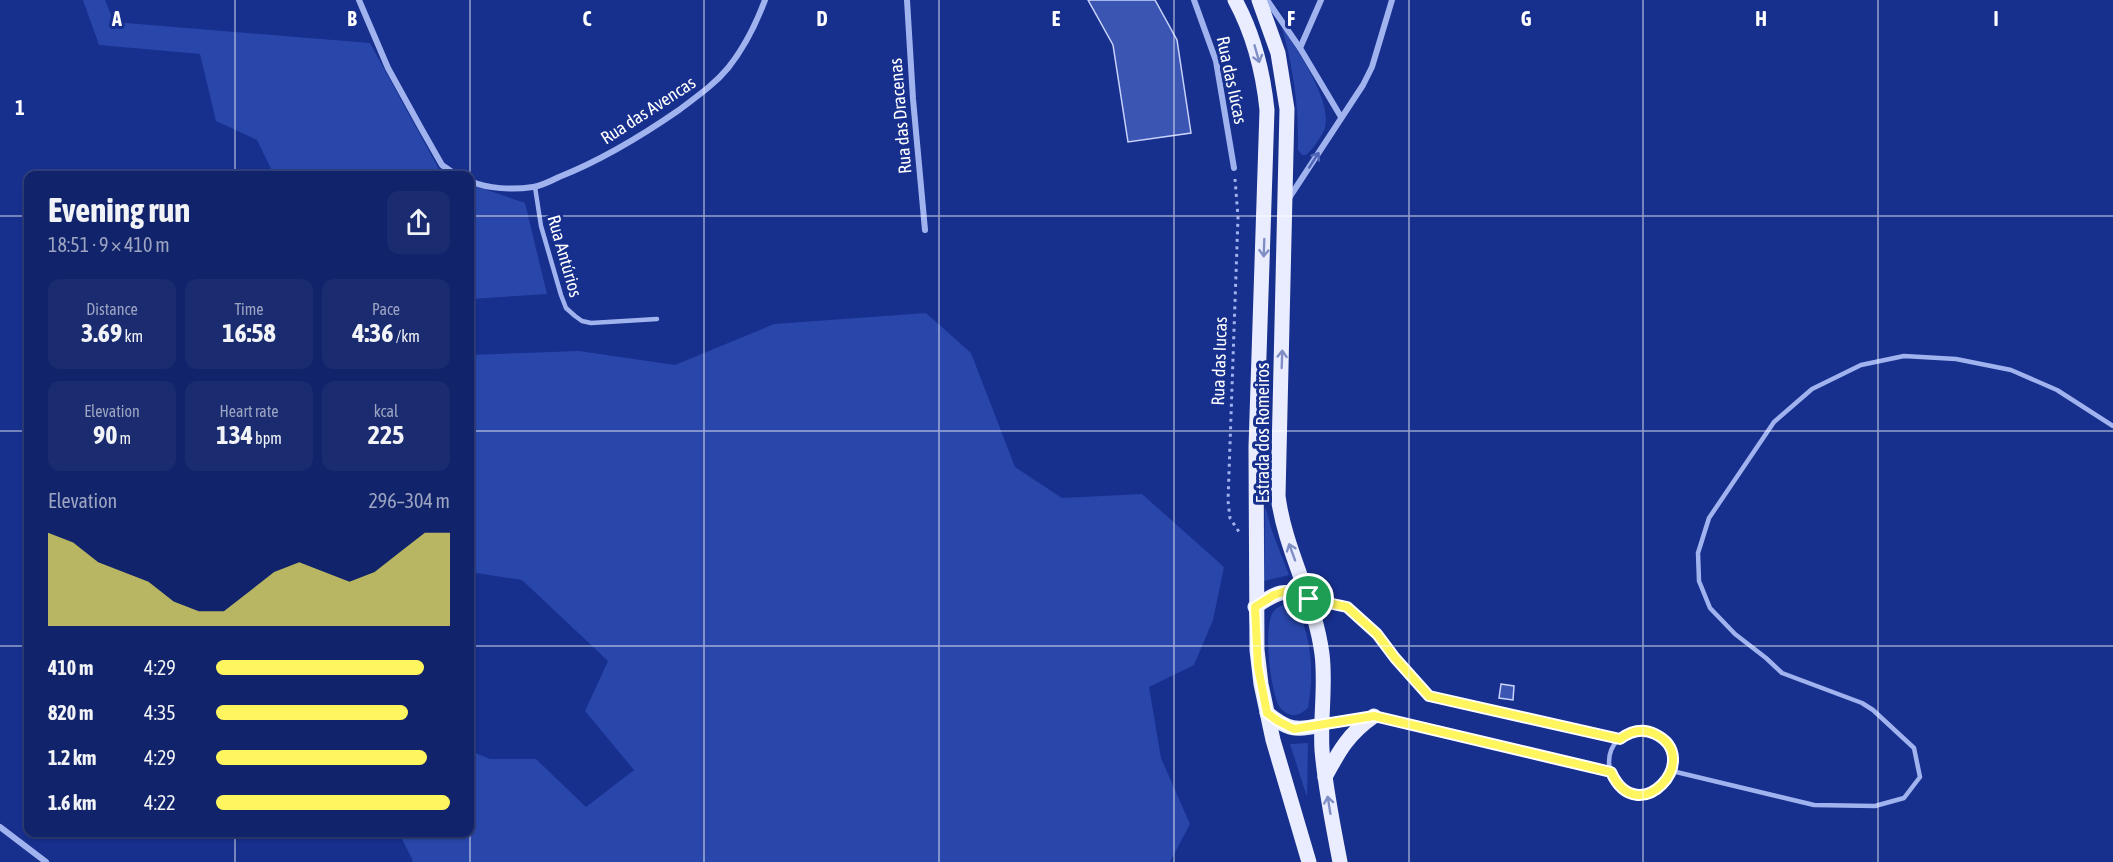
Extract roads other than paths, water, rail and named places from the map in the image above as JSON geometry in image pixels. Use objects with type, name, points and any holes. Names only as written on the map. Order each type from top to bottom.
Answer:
[{"type":"main road","name":"Estrada dos Romeiros","points":[[1235,0],[1259,58],[1267,110],[1268,136],[1256,447],[1255,607],[1258,667],[1267,713],[1308,862]]},
{"type":"main road","name":"Estrada dos Romeiros","points":[[1259,0],[1278,52],[1284,81],[1288,128],[1278,496],[1286,534],[1309,599],[1322,655],[1321,725],[1325,777],[1340,862]]},
{"type":"main road","points":[[1255,607],[1274,595],[1286,591],[1296,592],[1309,599]]},
{"type":"main road","points":[[1267,713],[1294,729],[1321,725]]},
{"type":"main road","points":[[1325,777],[1347,739],[1358,727],[1374,716]]},
{"type":"street","points":[[359,0],[388,68],[442,165],[451,171]]},
{"type":"street","name":"Rua das Avencas","points":[[474,182],[501,187],[535,187],[596,161],[638,138],[710,87],[728,68],[758,19],[765,0]]},
{"type":"street","name":"Rua das Dracenas","points":[[907,0],[925,230]]},
{"type":"street","name":"Rua das Iúcas","points":[[1194,0],[1216,61],[1234,168]]},
{"type":"street","points":[[1267,0],[1300,48],[1341,117]]},
{"type":"street","points":[[1300,48],[1321,0]]},
{"type":"street","points":[[1286,202],[1363,85],[1372,67],[1392,0]]},
{"type":"street","points":[[0,827],[46,862]]},
{"type":"lane","name":"Rua Antúrios","points":[[535,187],[541,226],[566,309],[582,321],[591,323],[657,319]]},
{"type":"lane","points":[[1672,771],[1814,805],[1875,806],[1904,798],[1920,777],[1914,748],[1873,710],[1862,703],[1782,673],[1735,634],[1710,608],[1699,581],[1698,554],[1709,518],[1774,422],[1812,389],[1861,365],[1904,356],[1956,359],[2011,370],[2057,390],[2113,426]]},
{"type":"lane","points":[[1309,599],[1347,607],[1377,634],[1429,696],[1620,739]]},
{"type":"lane","points":[[1321,725],[1374,716],[1611,772]]},
{"type":"lane","points":[[1645,731],[1662,738],[1671,753],[1672,771],[1662,786],[1646,794],[1628,792],[1614,780],[1611,772],[1611,754],[1620,739],[1628,734],[1645,731]]}]
